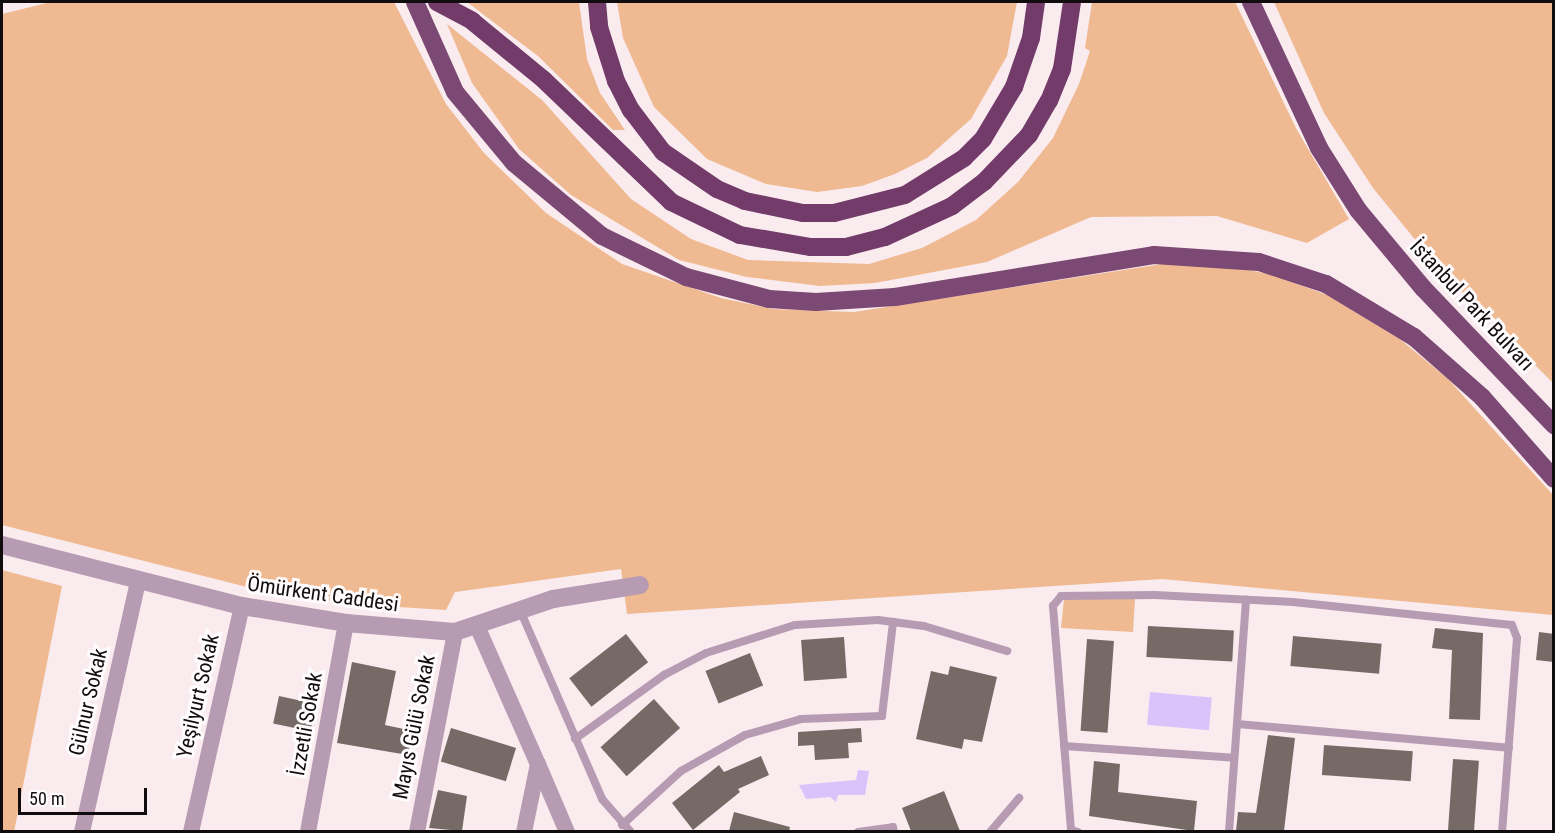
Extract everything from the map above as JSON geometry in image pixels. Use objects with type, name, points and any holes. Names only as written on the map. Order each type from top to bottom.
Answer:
[{"type":"highway","points":[[415,2],[455,92],[483,130],[566,211],[644,259],[730,290],[769,299],[854,301],[1154,255],[1224,257],[1291,272],[1355,299],[1414,337],[1482,397],[1554,479]]},
{"type":"highway","points":[[437,2],[472,21],[544,80],[671,202],[740,235],[811,247],[846,247],[885,237],[952,206],[984,182],[1029,135],[1049,101],[1062,69],[1072,2]]},
{"type":"highway","points":[[597,2],[599,27],[616,81],[636,117],[663,152],[717,189],[745,201],[803,213],[834,213],[905,195],[964,158],[983,139],[1014,87],[1031,38],[1036,2]]},
{"type":"highway","name":"İstanbul Park Bulvarı","points":[[1251,2],[1336,179],[1382,240],[1554,425]]},
{"type":"street","name":"Ömürkent Caddesi","points":[[2,546],[242,606],[346,623],[455,632],[520,610],[640,585]]},
{"type":"street","name":"Gülnur Sokak","points":[[82,831],[138,581]]},
{"type":"street","name":"Yeşilyurt Sokak","points":[[191,831],[242,606]]},
{"type":"street","name":"İzzetli Sokak","points":[[308,831],[346,623]]},
{"type":"street","points":[[477,626],[567,831]]},
{"type":"street","name":"Mayıs Gülü Sokak","points":[[417,831],[455,632]]},
{"type":"street","points":[[524,831],[538,764]]},
{"type":"lane","points":[[1078,831],[1071,830],[1053,606],[1061,596],[1246,600],[1512,625],[1517,638],[1502,831]]},
{"type":"lane","points":[[1229,831],[1246,600]]},
{"type":"lane","points":[[520,610],[602,799],[622,825],[631,831]]},
{"type":"lane","points":[[575,739],[664,675],[755,634],[818,622],[893,622],[966,636],[1007,651]]},
{"type":"lane","points":[[622,825],[681,771],[745,735],[801,719],[882,716],[893,622]]},
{"type":"lane","points":[[1237,724],[1509,748]]},
{"type":"lane","points":[[1064,747],[1234,758]]},
{"type":"lane","points":[[990,831],[1020,798]]},
{"type":"lane","points":[[858,831],[893,827],[894,831]]},
{"type":"shaded area","points":[[51,2],[394,2],[446,104],[484,153],[546,213],[622,264],[721,298],[773,309],[854,312],[1162,264],[1228,266],[1273,275],[1327,295],[1401,340],[1448,379],[1553,495],[1553,615],[1162,579],[627,614],[621,569],[455,592],[446,610],[351,604],[247,587],[2,525],[2,14]]},
{"type":"shaded area","points":[[467,2],[579,2],[587,59],[600,93],[625,130],[613,130],[538,56]]},
{"type":"shaded area","points":[[617,2],[1017,2],[1007,56],[971,119],[927,158],[895,174],[862,186],[817,192],[766,184],[707,159],[654,107],[623,38]]},
{"type":"shaded area","points":[[1092,2],[1235,2],[1297,130],[1349,219],[1307,243],[1217,216],[1091,217],[987,262],[875,283],[820,286],[747,277],[679,260],[571,195],[519,149],[472,83],[447,24],[542,100],[631,199],[691,239],[748,260],[869,264],[922,248],[976,220],[1018,182],[1053,138],[1079,84],[1090,51],[1085,48]]},
{"type":"shaded area","points":[[1274,2],[1553,2],[1553,383],[1439,269],[1373,188],[1324,113]]},
{"type":"shaded area","points":[[2,570],[62,586],[14,832],[2,831]]},
{"type":"shaded area","points":[[1064,599],[1135,599],[1133,632],[1061,628]]},
{"type":"shaded area","points":[[1150,692],[1212,697],[1209,730],[1147,725]]},
{"type":"shaded area","points":[[858,770],[869,771],[865,795],[838,795],[836,802],[830,797],[806,799],[799,785],[856,780]]},
{"type":"building","points":[[1148,626],[1234,631],[1232,661],[1146,657]]},
{"type":"building","points":[[1435,628],[1483,633],[1480,720],[1449,719],[1452,650],[1432,648]]},
{"type":"building","points":[[1539,632],[1554,634],[1554,662],[1536,660]]},
{"type":"building","points":[[626,634],[648,662],[591,707],[569,678]]},
{"type":"building","points":[[1293,636],[1382,644],[1379,674],[1290,666]]},
{"type":"building","points":[[844,637],[847,678],[804,681],[801,640]]},
{"type":"building","points":[[1087,639],[1114,641],[1108,733],[1081,731]]},
{"type":"building","points":[[750,653],[763,685],[719,703],[705,671]]},
{"type":"building","points":[[352,662],[396,671],[385,725],[413,731],[408,755],[337,743]]},
{"type":"building","points":[[950,666],[997,677],[982,742],[964,739],[962,749],[916,739],[931,671],[948,675]]},
{"type":"building","points":[[279,696],[316,704],[310,731],[273,723]]},
{"type":"building","points":[[654,699],[680,728],[627,776],[600,747]]},
{"type":"building","points":[[451,728],[516,748],[506,781],[441,761]]},
{"type":"building","points":[[861,728],[862,742],[848,743],[849,758],[815,760],[814,745],[798,746],[798,732]]},
{"type":"building","points":[[1268,735],[1295,738],[1284,831],[1236,831],[1238,812],[1256,813]]},
{"type":"building","points":[[1324,745],[1413,751],[1411,781],[1322,775]]},
{"type":"building","points":[[761,756],[769,775],[738,789],[740,792],[693,830],[672,803],[719,765],[724,772]]},
{"type":"building","points":[[1453,759],[1479,761],[1474,832],[1448,832]]},
{"type":"building","points":[[1094,761],[1120,764],[1118,792],[1197,801],[1194,831],[1089,816]]},
{"type":"building","points":[[438,790],[467,796],[462,831],[429,828]]},
{"type":"building","points":[[944,791],[960,831],[911,831],[902,808]]},
{"type":"building","points":[[734,812],[790,827],[789,831],[729,831]]}]
